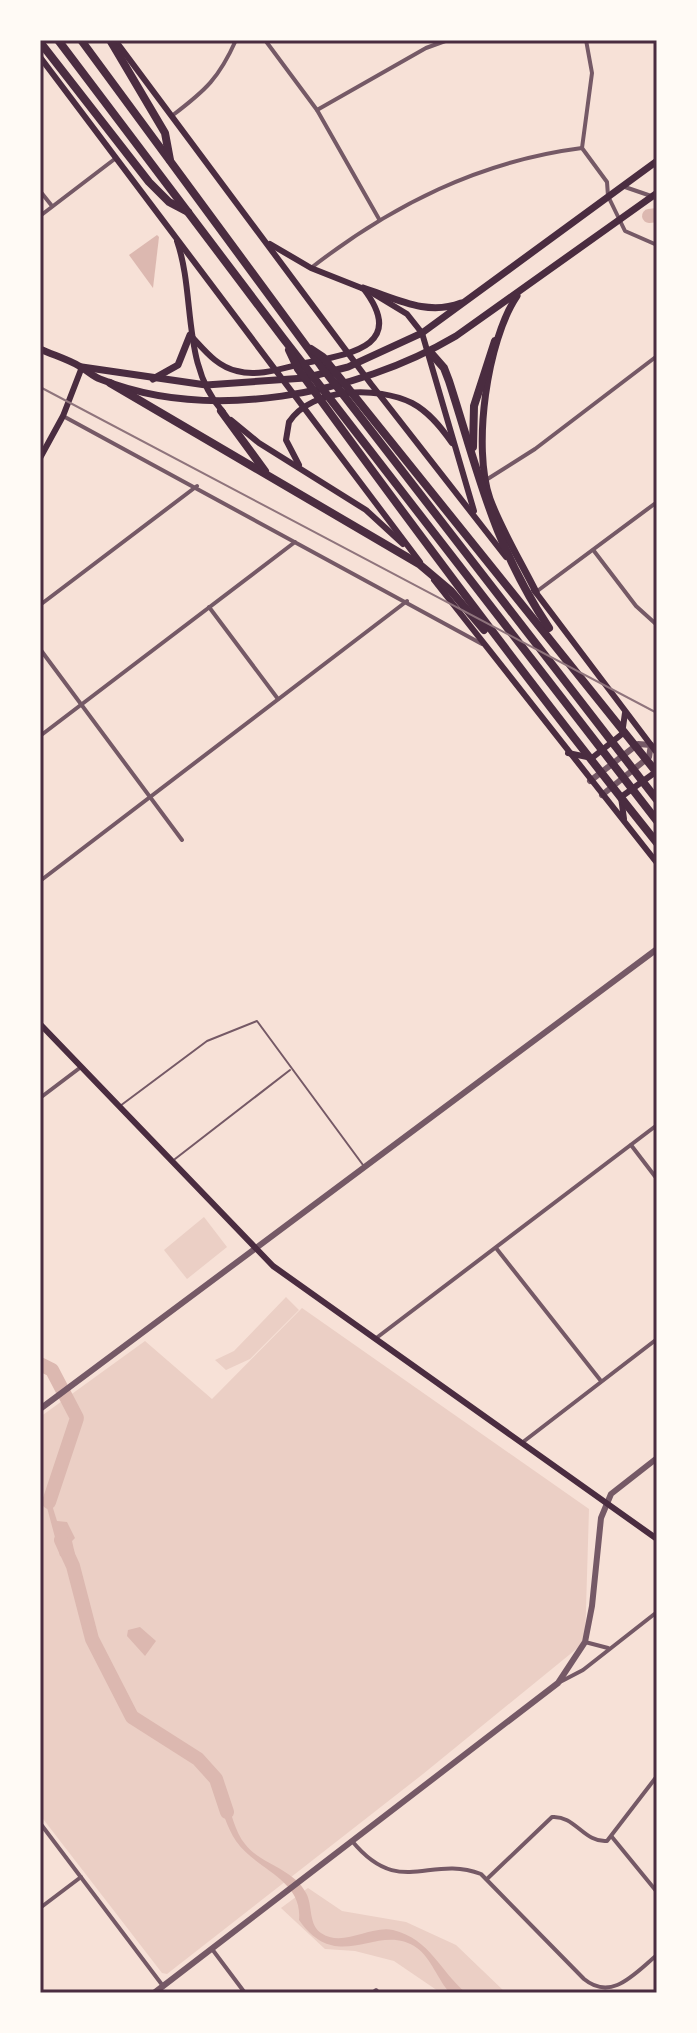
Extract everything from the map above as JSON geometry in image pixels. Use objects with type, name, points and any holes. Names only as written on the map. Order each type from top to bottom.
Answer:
[{"type":"highway","points":[[58,40],[283,338],[657,821]]},
{"type":"highway","points":[[81,40],[304,343],[657,800]]},
{"type":"highway","points":[[112,40],[165,133],[170,161]]},
{"type":"highway","points":[[40,42],[149,182],[169,202],[189,213]]},
{"type":"highway","points":[[283,338],[298,369],[528,681],[657,843]]},
{"type":"highway","points":[[474,468],[474,406],[495,341]]},
{"type":"highway","points":[[304,343],[323,357],[657,772]]},
{"type":"highway","points":[[430,352],[436,355],[449,381],[474,468],[518,579],[576,668]]},
{"type":"highway","points":[[110,383],[438,578],[528,681]]},
{"type":"highway","points":[[221,411],[268,476]]},
{"type":"main road","points":[[112,40],[173,115],[408,432],[536,592],[657,753]]},
{"type":"main road","points":[[40,57],[413,553],[657,863]]},
{"type":"main road","points":[[82,367],[100,367],[152,379],[206,385],[305,378],[379,355],[422,333],[474,297],[657,161]]},
{"type":"main road","points":[[40,349],[110,383],[212,399],[256,400],[301,393],[363,377],[430,352],[655,196]]},
{"type":"main road","points":[[175,234],[187,268],[190,335],[212,399],[221,411],[259,443],[366,510],[413,553]]},
{"type":"main road","points":[[264,239],[311,268],[428,310],[444,309],[474,297]]},
{"type":"main road","points":[[536,592],[482,482],[495,341],[506,312],[519,294],[537,280]]},
{"type":"main road","points":[[363,288],[407,314],[422,333],[476,518]]},
{"type":"main road","points":[[190,335],[220,364],[240,372],[263,372],[340,356],[363,348],[378,330],[380,314],[363,288]]},
{"type":"main road","points":[[152,379],[178,365],[190,335]]},
{"type":"main road","points":[[40,458],[63,416],[82,367]]},
{"type":"main road","points":[[299,466],[286,440],[289,422],[298,412],[338,395],[374,393],[414,404],[432,417],[454,446]]},
{"type":"main road","points":[[568,753],[592,758],[622,734],[626,725],[624,710]]},
{"type":"main road","points":[[625,824],[621,797],[657,772]]},
{"type":"main road","points":[[40,1024],[254,1249],[288,1278],[657,1539]]},
{"type":"street","points":[[173,115],[206,90],[220,74],[236,40]]},
{"type":"street","points":[[265,40],[317,110],[379,219]]},
{"type":"street","points":[[317,110],[426,48],[448,40]]},
{"type":"street","points":[[586,40],[592,73],[582,148],[607,182],[608,196],[625,231],[657,245]]},
{"type":"street","points":[[311,268],[379,219],[483,170],[535,154],[582,148]]},
{"type":"street","points":[[40,216],[116,158]]},
{"type":"street","points":[[622,186],[655,196]]},
{"type":"street","points":[[40,191],[52,206]]},
{"type":"street","points":[[482,482],[535,449],[657,356]]},
{"type":"street","points":[[63,416],[197,486],[488,647]]},
{"type":"street","points":[[40,605],[197,486]]},
{"type":"street","points":[[536,592],[657,502]]},
{"type":"street","points":[[40,736],[295,542]]},
{"type":"street","points":[[594,550],[636,606],[657,625]]},
{"type":"street","points":[[40,881],[407,601]]},
{"type":"street","points":[[209,607],[278,699]]},
{"type":"street","points":[[40,649],[182,840]]},
{"type":"street","points":[[590,781],[638,744],[651,745],[649,757],[602,795]]},
{"type":"street","points":[[40,1409],[366,1169],[657,949]]},
{"type":"street","points":[[40,1098],[81,1067]]},
{"type":"street","points":[[375,1339],[657,1125]]},
{"type":"street","points":[[631,1145],[657,1179]]},
{"type":"street","points":[[496,1248],[601,1381]]},
{"type":"street","points":[[521,1444],[657,1339]]},
{"type":"street","points":[[558,1683],[585,1642],[601,1518],[606,1504],[611,1494],[657,1458]]},
{"type":"street","points":[[154,1993],[558,1683],[583,1670],[657,1612]]},
{"type":"street","points":[[585,1642],[608,1648]]},
{"type":"street","points":[[488,1879],[552,1817],[568,1819],[597,1841],[612,1837],[657,1776]]},
{"type":"street","points":[[40,1823],[163,1986]]},
{"type":"street","points":[[612,1837],[657,1892]]},
{"type":"street","points":[[352,1841],[373,1863],[391,1871],[466,1870],[488,1879],[584,1979],[604,1989],[622,1983],[657,1955]]},
{"type":"street","points":[[40,1908],[81,1877]]},
{"type":"street","points":[[212,1949],[245,1993]]},
{"type":"lane","points":[[119,1107],[207,1041],[257,1021],[366,1169]]},
{"type":"lane","points":[[171,1162],[292,1069]]},
{"type":"shaded area","points":[[157,235],[159,237],[153,288],[129,255]]},
{"type":"shaded area","points":[[204,1217],[227,1247],[187,1279],[164,1250]]},
{"type":"shaded area","points":[[286,1297],[299,1310],[250,1359],[226,1370],[215,1360],[234,1351]]},
{"type":"shaded area","points":[[302,1308],[589,1509],[585,1642],[423,1774],[167,1974],[162,1973],[40,1815],[40,1417],[145,1341],[212,1399]]},
{"type":"shaded area","points":[[53,1484],[56,1492],[52,1505],[57,1521],[67,1522],[75,1538],[72,1541],[75,1554],[66,1558],[60,1556],[45,1500],[49,1485]]},
{"type":"shaded area","points":[[140,1627],[156,1641],[145,1656],[127,1636],[128,1630]]},
{"type":"shaded area","points":[[195,1755],[215,1773],[223,1792],[218,1793],[211,1778],[192,1760]]},
{"type":"shaded area","points":[[216,1796],[226,1798],[245,1844],[300,1885],[308,1898],[314,1925],[321,1933],[338,1938],[384,1929],[406,1934],[426,1948],[466,1993],[450,1993],[422,1952],[402,1941],[388,1940],[344,1947],[314,1936],[299,1920],[294,1894],[236,1841]]},
{"type":"shaded area","points":[[308,1888],[342,1911],[406,1922],[456,1945],[506,1993],[441,1993],[394,1961],[355,1951],[325,1949],[281,1908]]},
{"type":"waterway","points":[[649,216],[657,215]]},
{"type":"waterway","points":[[40,1364],[52,1370],[77,1418],[49,1502]]},
{"type":"waterway","points":[[61,1540],[73,1566],[92,1639],[132,1717],[198,1759],[216,1779],[227,1812]]},
{"type":"railway","points":[[40,387],[657,713]]}]
